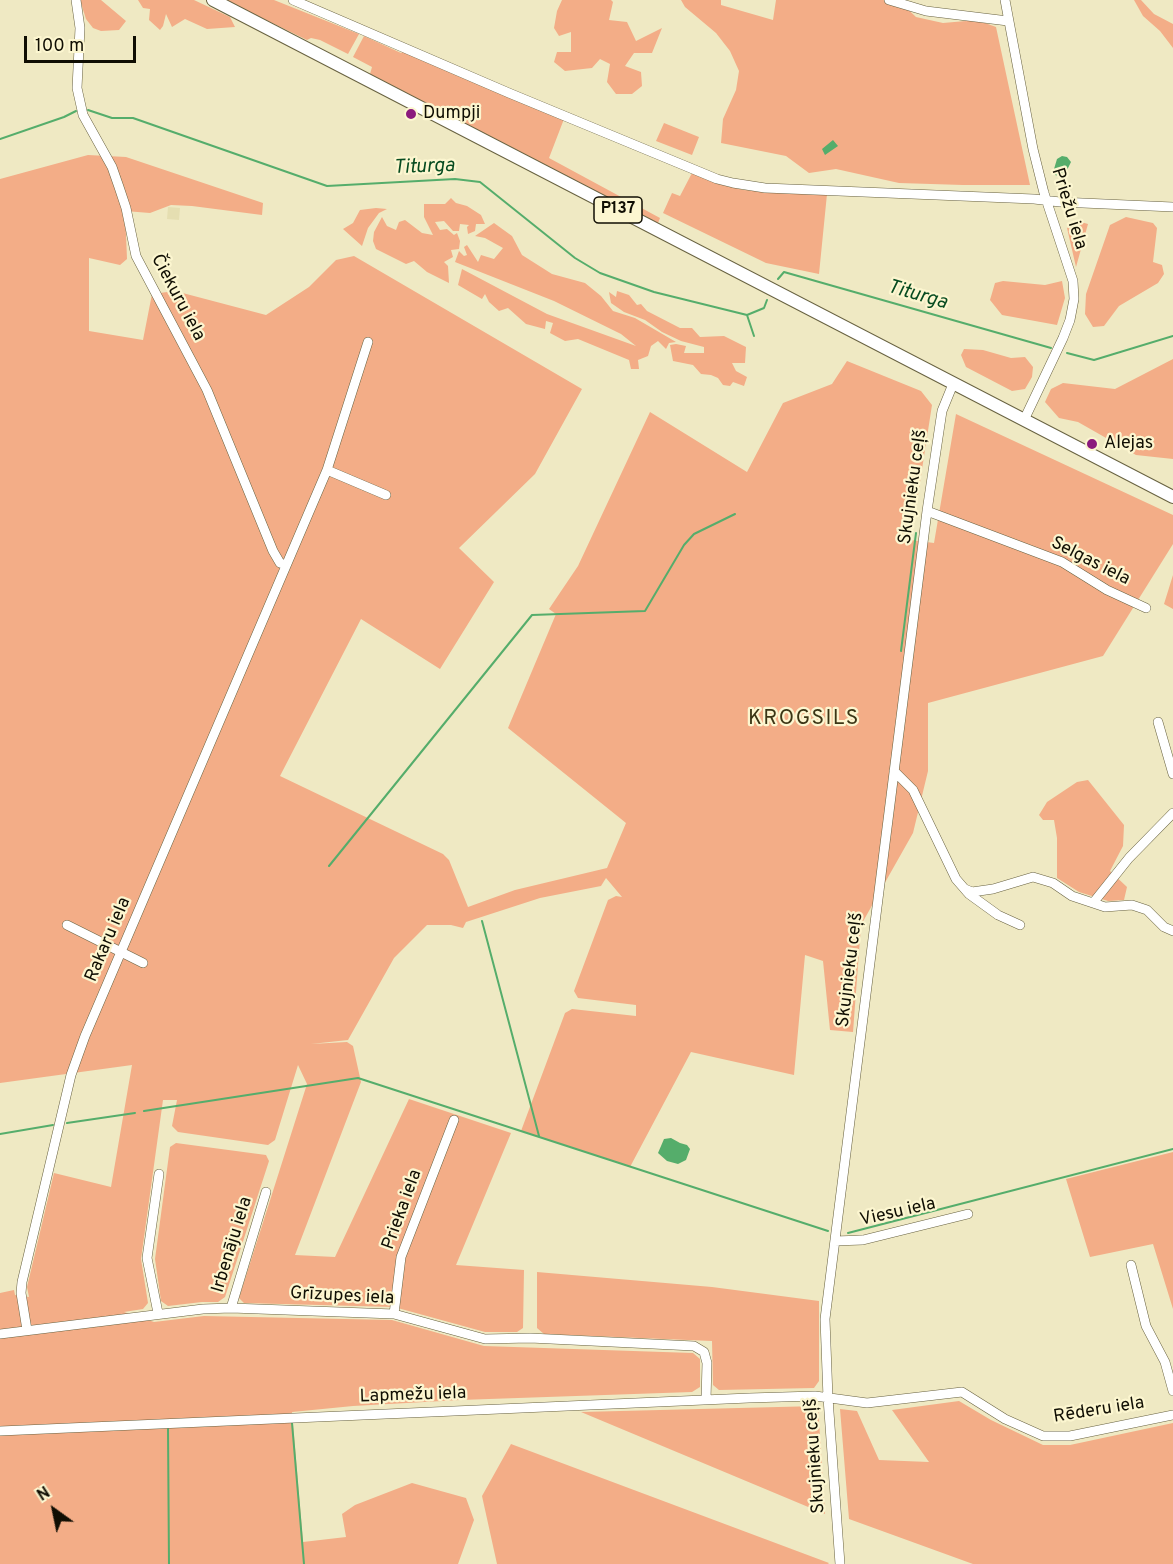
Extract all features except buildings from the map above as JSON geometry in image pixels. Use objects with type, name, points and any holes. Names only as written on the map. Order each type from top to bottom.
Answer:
[{"type":"main road","name":"P137","points":[[213,0],[1173,497]]},
{"type":"street","name":"Čiekuru iela","points":[[76,0],[80,28],[77,88],[83,115],[112,167],[126,208],[136,256],[207,390],[273,552],[280,563],[286,565]]},
{"type":"street","points":[[293,0],[509,93],[717,179],[734,183],[765,188],[1173,207]]},
{"type":"street","points":[[889,0],[926,11],[1008,21]]},
{"type":"street","name":"Priežu iela","points":[[1005,0],[1033,149],[1046,201],[1073,281],[1074,299],[1070,320],[1063,338],[1024,420]]},
{"type":"street","name":"Rakaru iela","points":[[27,1330],[21,1293],[22,1282],[70,1077],[85,1036],[327,470],[368,342]]},
{"type":"street","name":"Skujnieku ceļš","points":[[840,1564],[828,1398],[825,1319],[927,511],[942,411],[953,384]]},
{"type":"street","points":[[327,470],[386,495]]},
{"type":"street","name":"Selgas iela","points":[[927,511],[1062,562],[1107,590],[1146,608]]},
{"type":"street","points":[[1158,722],[1173,774]]},
{"type":"street","points":[[894,771],[913,790],[956,879],[965,889],[999,915],[1020,925]]},
{"type":"street","points":[[1093,903],[1130,858],[1173,813]]},
{"type":"street","points":[[965,889],[972,892],[993,889],[1034,877],[1053,884],[1072,896],[1105,907],[1131,905],[1147,910],[1164,927],[1173,931]]},
{"type":"street","points":[[67,925],[143,963]]},
{"type":"street","name":"Prieka iela","points":[[393,1314],[401,1257],[454,1120]]},
{"type":"street","points":[[158,1313],[147,1258],[159,1174]]},
{"type":"street","name":"Irbenāju iela","points":[[231,1308],[266,1192]]},
{"type":"street","name":"Viesu iela","points":[[835,1241],[863,1240],[968,1214]]},
{"type":"street","points":[[1131,1265],[1146,1326],[1165,1362],[1173,1392]]},
{"type":"street","name":"Grīzupes iela","points":[[0,1334],[158,1313],[231,1308],[393,1314],[485,1339],[530,1338],[694,1346],[704,1352],[707,1362],[706,1400]]},
{"type":"street","name":"Rēderu iela","points":[[828,1398],[867,1403],[962,1392],[1005,1419],[1042,1437],[1070,1436],[1173,1415]]},
{"type":"street","name":"Lapmežu iela","points":[[0,1431],[706,1400],[814,1396],[828,1398]]},
{"type":"shaded area","points":[[80,0],[101,0],[126,21],[119,30],[101,31],[93,28],[86,19]]},
{"type":"shaded area","points":[[138,0],[194,0],[230,17],[235,27],[207,29],[185,19],[172,27],[166,14],[160,30],[149,20],[150,9],[143,8]]},
{"type":"shaded area","points":[[225,0],[274,0],[359,34],[348,54],[320,40],[311,38],[307,40]]},
{"type":"shaded area","points":[[562,0],[611,0],[613,2],[609,20],[627,22],[636,41],[662,28],[652,53],[634,53],[625,66],[641,72],[642,86],[632,94],[616,94],[607,82],[610,64],[600,59],[592,68],[565,71],[554,62],[557,52],[571,52],[571,32],[559,36],[554,28]]},
{"type":"shaded area","points":[[681,0],[721,0],[721,5],[773,20],[776,0],[898,0],[916,17],[943,23],[977,20],[996,27],[1030,185],[899,183],[836,169],[809,173],[786,156],[721,143],[723,119],[736,90],[739,71],[730,51],[716,33],[685,7]]},
{"type":"shaded area","points":[[1134,0],[1141,0],[1154,14],[1173,24],[1173,48],[1160,31],[1143,16]]},
{"type":"shaded area","points":[[364,36],[564,119],[549,158],[660,218],[658,223],[370,74],[372,67],[353,57]]},
{"type":"shaded area","points":[[664,123],[699,137],[692,155],[656,141]]},
{"type":"shaded area","points":[[833,140],[838,146],[825,155],[822,149]]},
{"type":"shaded area","points":[[88,155],[126,157],[263,203],[262,215],[171,205],[150,213],[125,211],[127,259],[120,265],[89,258],[89,331],[143,340],[152,294],[175,291],[266,315],[309,287],[336,260],[354,256],[582,389],[535,474],[459,548],[494,582],[440,669],[361,619],[280,776],[443,854],[449,860],[468,907],[515,890],[607,868],[626,823],[508,728],[556,614],[549,609],[578,566],[650,412],[747,472],[783,403],[832,384],[847,361],[921,391],[932,405],[911,540],[934,543],[956,414],[1173,515],[1173,544],[1103,656],[928,703],[928,771],[913,833],[861,925],[853,1032],[830,1030],[823,961],[805,955],[794,1075],[691,1052],[630,1167],[521,1131],[565,1013],[572,1009],[636,1016],[636,1005],[578,998],[574,991],[608,900],[616,896],[622,897],[606,878],[601,886],[540,898],[466,922],[463,928],[451,925],[427,925],[394,958],[348,1040],[311,1044],[347,1042],[353,1046],[361,1082],[295,1255],[335,1257],[409,1099],[511,1133],[456,1265],[524,1270],[523,1328],[517,1332],[485,1332],[394,1307],[244,1303],[239,1298],[307,1084],[298,1065],[275,1140],[268,1145],[178,1132],[172,1126],[177,1100],[163,1100],[141,1259],[148,1303],[143,1309],[124,1312],[154,1322],[204,1316],[392,1320],[484,1346],[693,1353],[700,1359],[700,1387],[692,1392],[460,1400],[292,1412],[303,1542],[346,1537],[342,1514],[355,1505],[412,1483],[466,1498],[474,1520],[458,1564],[0,1564],[0,1293],[14,1290],[15,1295],[29,1297],[27,1287],[54,1173],[111,1187],[132,1065],[0,1083],[0,179]]},
{"type":"shaded area","points":[[1062,156],[1067,157],[1071,162],[1066,172],[1059,176],[1055,175],[1057,159]]},
{"type":"shaded area","points":[[692,173],[743,190],[827,194],[819,274],[766,263],[663,213],[672,193],[680,196]]},
{"type":"shaded area","points":[[451,198],[456,203],[467,206],[481,215],[485,224],[476,224],[475,231],[468,234],[469,225],[460,224],[459,231],[453,231],[444,221],[435,222],[440,230],[447,229],[454,235],[457,233],[460,241],[459,249],[451,250],[453,257],[444,262],[448,266],[449,283],[427,272],[414,261],[406,264],[376,249],[373,241],[374,232],[382,217],[387,226],[396,230],[399,222],[405,220],[422,233],[433,235],[424,217],[424,204],[445,204]]},
{"type":"shaded area","points":[[168,207],[180,208],[179,220],[167,219]]},
{"type":"shaded area","points":[[387,209],[379,213],[368,228],[362,246],[343,229],[353,223],[360,210]]},
{"type":"shaded area","points":[[1126,217],[1153,223],[1157,228],[1153,262],[1162,265],[1164,274],[1158,283],[1119,306],[1104,326],[1093,327],[1085,314],[1086,294],[1110,225]]},
{"type":"shaded area","points":[[1077,221],[1088,224],[1076,267],[1067,228]]},
{"type":"shaded area","points":[[494,223],[512,236],[522,255],[552,274],[585,283],[601,296],[613,311],[635,318],[676,342],[669,343],[666,349],[658,341],[651,346],[648,356],[638,360],[639,369],[631,369],[629,360],[578,339],[565,341],[550,333],[553,323],[546,321],[545,329],[526,324],[508,308],[499,311],[489,302],[485,294],[482,299],[458,285],[462,269],[547,314],[636,346],[621,334],[554,301],[455,262],[459,251],[464,256],[467,255],[464,247],[467,245],[478,262],[481,255],[494,259],[503,248],[485,238],[475,236]]},
{"type":"shaded area","points":[[1003,281],[1045,285],[1062,281],[1065,298],[1057,325],[1002,315],[990,300],[995,283]]},
{"type":"shaded area","points":[[617,291],[629,295],[637,305],[641,304],[647,311],[680,328],[692,328],[700,337],[724,336],[746,347],[745,363],[732,363],[736,371],[747,377],[744,386],[733,382],[730,386],[723,385],[718,378],[701,374],[693,365],[673,361],[670,345],[686,346],[684,353],[704,353],[704,347],[681,341],[645,320],[624,312],[611,303],[609,292],[616,297]]},
{"type":"shaded area","points":[[964,349],[983,350],[1011,358],[1025,357],[1033,367],[1032,377],[1025,389],[1012,391],[966,367],[961,355]]},
{"type":"shaded area","points":[[1173,359],[1173,459],[1136,455],[1078,422],[1059,418],[1045,402],[1051,389],[1063,383],[1115,389]]},
{"type":"shaded area","points":[[1173,575],[1173,609],[1164,604]]},
{"type":"shaded area","points":[[1088,780],[1124,825],[1123,846],[1110,871],[1127,887],[1124,900],[1108,901],[1079,892],[1057,878],[1057,838],[1054,820],[1043,820],[1039,815],[1047,802],[1077,782]]},
{"type":"shaded area","points":[[671,1138],[687,1145],[690,1149],[686,1160],[678,1164],[667,1161],[658,1153],[664,1139]]},
{"type":"shaded area","points":[[176,1143],[266,1155],[269,1161],[225,1297],[218,1302],[168,1306],[161,1301],[155,1259],[170,1147]]},
{"type":"shaded area","points":[[1173,1152],[1173,1309],[1153,1244],[1090,1257],[1066,1179]]},
{"type":"shaded area","points":[[537,1272],[712,1287],[819,1301],[819,1381],[814,1388],[719,1390],[713,1385],[712,1341],[544,1334],[537,1328]]},
{"type":"shaded area","points":[[959,1401],[991,1420],[1043,1445],[1070,1445],[1173,1423],[1173,1564],[973,1564],[849,1519],[840,1409],[857,1411],[879,1460],[929,1462],[892,1410]]},
{"type":"shaded area","points":[[818,1406],[825,1514],[581,1412]]},
{"type":"shaded area","points":[[511,1444],[829,1563],[497,1564],[482,1496]]},
{"type":"waterway","name":"Titurga","points":[[88,110],[112,118],[133,118],[327,186],[455,179],[480,182],[575,258],[600,273],[654,292],[747,315],[764,308],[767,300]]},
{"type":"waterway","name":"Titurga","points":[[0,139],[76,111]]},
{"type":"waterway","name":"Titurga","points":[[778,279],[784,272],[1051,348]]},
{"type":"waterway","points":[[747,315],[754,336]]},
{"type":"waterway","name":"Titurga","points":[[1067,353],[1094,360],[1173,336]]},
{"type":"waterway","points":[[329,866],[532,615],[645,611],[684,545],[694,534],[735,514]]},
{"type":"waterway","points":[[901,651],[916,533]]},
{"type":"waterway","points":[[482,921],[539,1136]]},
{"type":"waterway","points":[[144,1111],[358,1078],[828,1231]]},
{"type":"waterway","points":[[67,1123],[135,1113]]},
{"type":"waterway","points":[[0,1134],[53,1125]]},
{"type":"waterway","points":[[848,1233],[1173,1149]]},
{"type":"waterway","points":[[292,1423],[304,1564]]},
{"type":"waterway","points":[[168,1428],[169,1564]]},
{"type":"place","name":"Dumpji","points":[[411,114]]},
{"type":"place","name":"Alejas","points":[[1092,444]]},
{"type":"district","name":"KROGSILS","points":[[804,720]]}]
